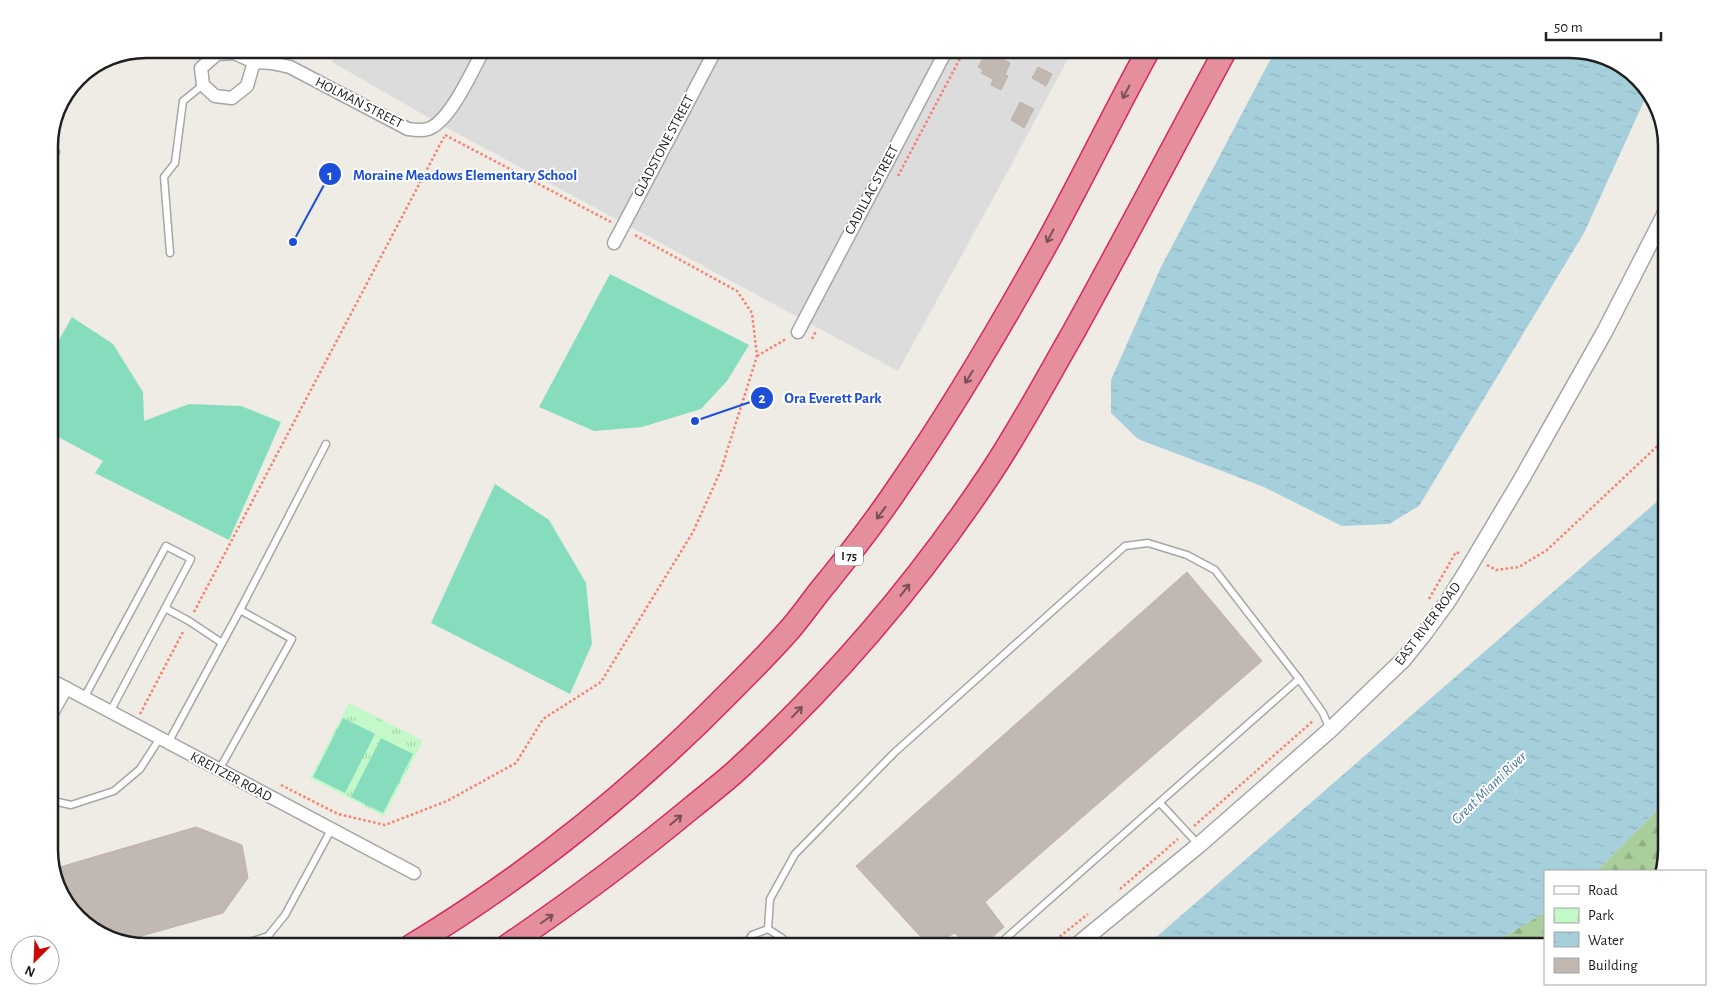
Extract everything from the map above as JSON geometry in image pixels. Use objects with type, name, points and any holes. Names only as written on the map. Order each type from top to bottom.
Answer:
[{"type":"highway","name":"I 75","points":[[424,938],[472,908],[561,842],[665,757],[792,627],[850,555],[899,487],[969,378],[1046,244],[1144,58]]},
{"type":"highway","points":[[518,938],[610,873],[732,774],[777,732],[836,672],[884,617],[992,472],[1096,291],[1221,58]]},
{"type":"street","name":"HOLMAN STREET","points":[[203,85],[201,68],[212,58]]},
{"type":"street","name":"HOLMAN STREET","points":[[245,58],[254,62],[272,62],[290,67],[408,128],[419,130],[429,128],[438,123]]},
{"type":"street","points":[[438,123],[446,115],[479,58]]},
{"type":"street","name":"GLADSTONE STREET","points":[[614,242],[711,58]]},
{"type":"street","name":"CADILLAC STREET","points":[[798,332],[942,58]]},
{"type":"street","points":[[203,85],[215,96],[232,98],[247,86],[254,62]]},
{"type":"street","name":"EAST RIVER ROAD","points":[[1086,938],[1199,845],[1330,730],[1403,660],[1448,601],[1521,480],[1605,330],[1658,227]]},
{"type":"street","name":"KREITZER ROAD","points":[[58,684],[414,873]]},
{"type":"street","points":[[58,703],[66,688]]},
{"type":"lane","points":[[170,253],[164,177],[175,163],[183,101],[203,85]]},
{"type":"lane","points":[[58,802],[71,805],[114,791],[140,769],[164,741],[240,610],[326,444]]},
{"type":"lane","points":[[768,928],[770,899],[795,854],[894,753],[1125,546],[1148,542],[1187,555],[1215,570],[1299,679],[1323,713],[1330,730]]},
{"type":"lane","points":[[84,698],[166,546],[191,559],[110,712]]},
{"type":"lane","points":[[165,608],[222,643]]},
{"type":"lane","points":[[219,770],[292,639],[240,610]]},
{"type":"lane","points":[[1006,938],[1299,679]]},
{"type":"lane","points":[[1160,803],[1199,845]]},
{"type":"lane","points":[[262,938],[268,936],[285,915],[331,830]]},
{"type":"lane","points":[[750,938],[752,935],[768,928]]},
{"type":"lane","points":[[768,928],[782,938]]},
{"type":"path","points":[[274,782],[300,793],[338,814],[385,825],[447,801],[516,763],[543,719],[600,682],[693,532],[721,470],[757,356],[752,313],[737,292],[622,228],[445,135],[438,123]]},
{"type":"path","points":[[134,725],[445,135]]},
{"type":"path","points":[[757,356],[798,332]]},
{"type":"shaded area","points":[[334,58],[1068,58],[898,371],[438,123],[332,62]]},
{"type":"green space","points":[[610,274],[749,345],[727,381],[701,409],[642,427],[594,431],[539,407]]},
{"type":"green space","points":[[72,317],[113,344],[143,392],[144,421],[189,404],[241,406],[281,422],[229,540],[95,473],[103,461],[58,437],[58,341]]},
{"type":"green space","points":[[495,484],[549,520],[586,583],[592,644],[570,694],[431,623]]},
{"type":"green space","points":[[349,703],[423,741],[384,816],[310,778]]},
{"type":"green space","points":[[343,718],[375,734],[345,793],[313,777]]},
{"type":"green space","points":[[381,738],[413,754],[383,813],[351,797]]},
{"type":"green space","points":[[1658,809],[1656,870],[1598,870]]},
{"type":"green space","points":[[1544,913],[1544,938],[1502,938]]},
{"type":"water","points":[[1271,58],[1582,58],[1593,60],[1614,69],[1633,83],[1645,99],[1584,233],[1419,506],[1389,524],[1342,526],[1264,487],[1138,439],[1111,413],[1111,380],[1161,267]]},
{"type":"water","name":"Great Miami River","points":[[1658,501],[1658,809],[1598,870],[1544,870],[1544,913],[1502,938],[1155,938]]},
{"type":"building","points":[[983,58],[1000,58],[1010,63],[1005,75],[1008,76],[1001,90],[991,85],[993,79],[981,73],[983,70],[978,67]]},
{"type":"building","points":[[1038,67],[1052,74],[1046,86],[1032,78]]},
{"type":"building","points":[[1020,102],[1034,109],[1024,128],[1011,120]]},
{"type":"building","points":[[1187,572],[1262,661],[985,902],[1004,927],[991,938],[959,938],[955,933],[945,938],[922,938],[856,866]]},
{"type":"building","points":[[196,827],[242,845],[248,878],[223,913],[137,937],[123,935],[101,926],[83,912],[69,894],[59,867]]},
{"type":"place","name":"Moraine Meadows Elementary School","points":[[293,242]]},
{"type":"place","name":"Ora Everett Park","points":[[695,421]]}]
